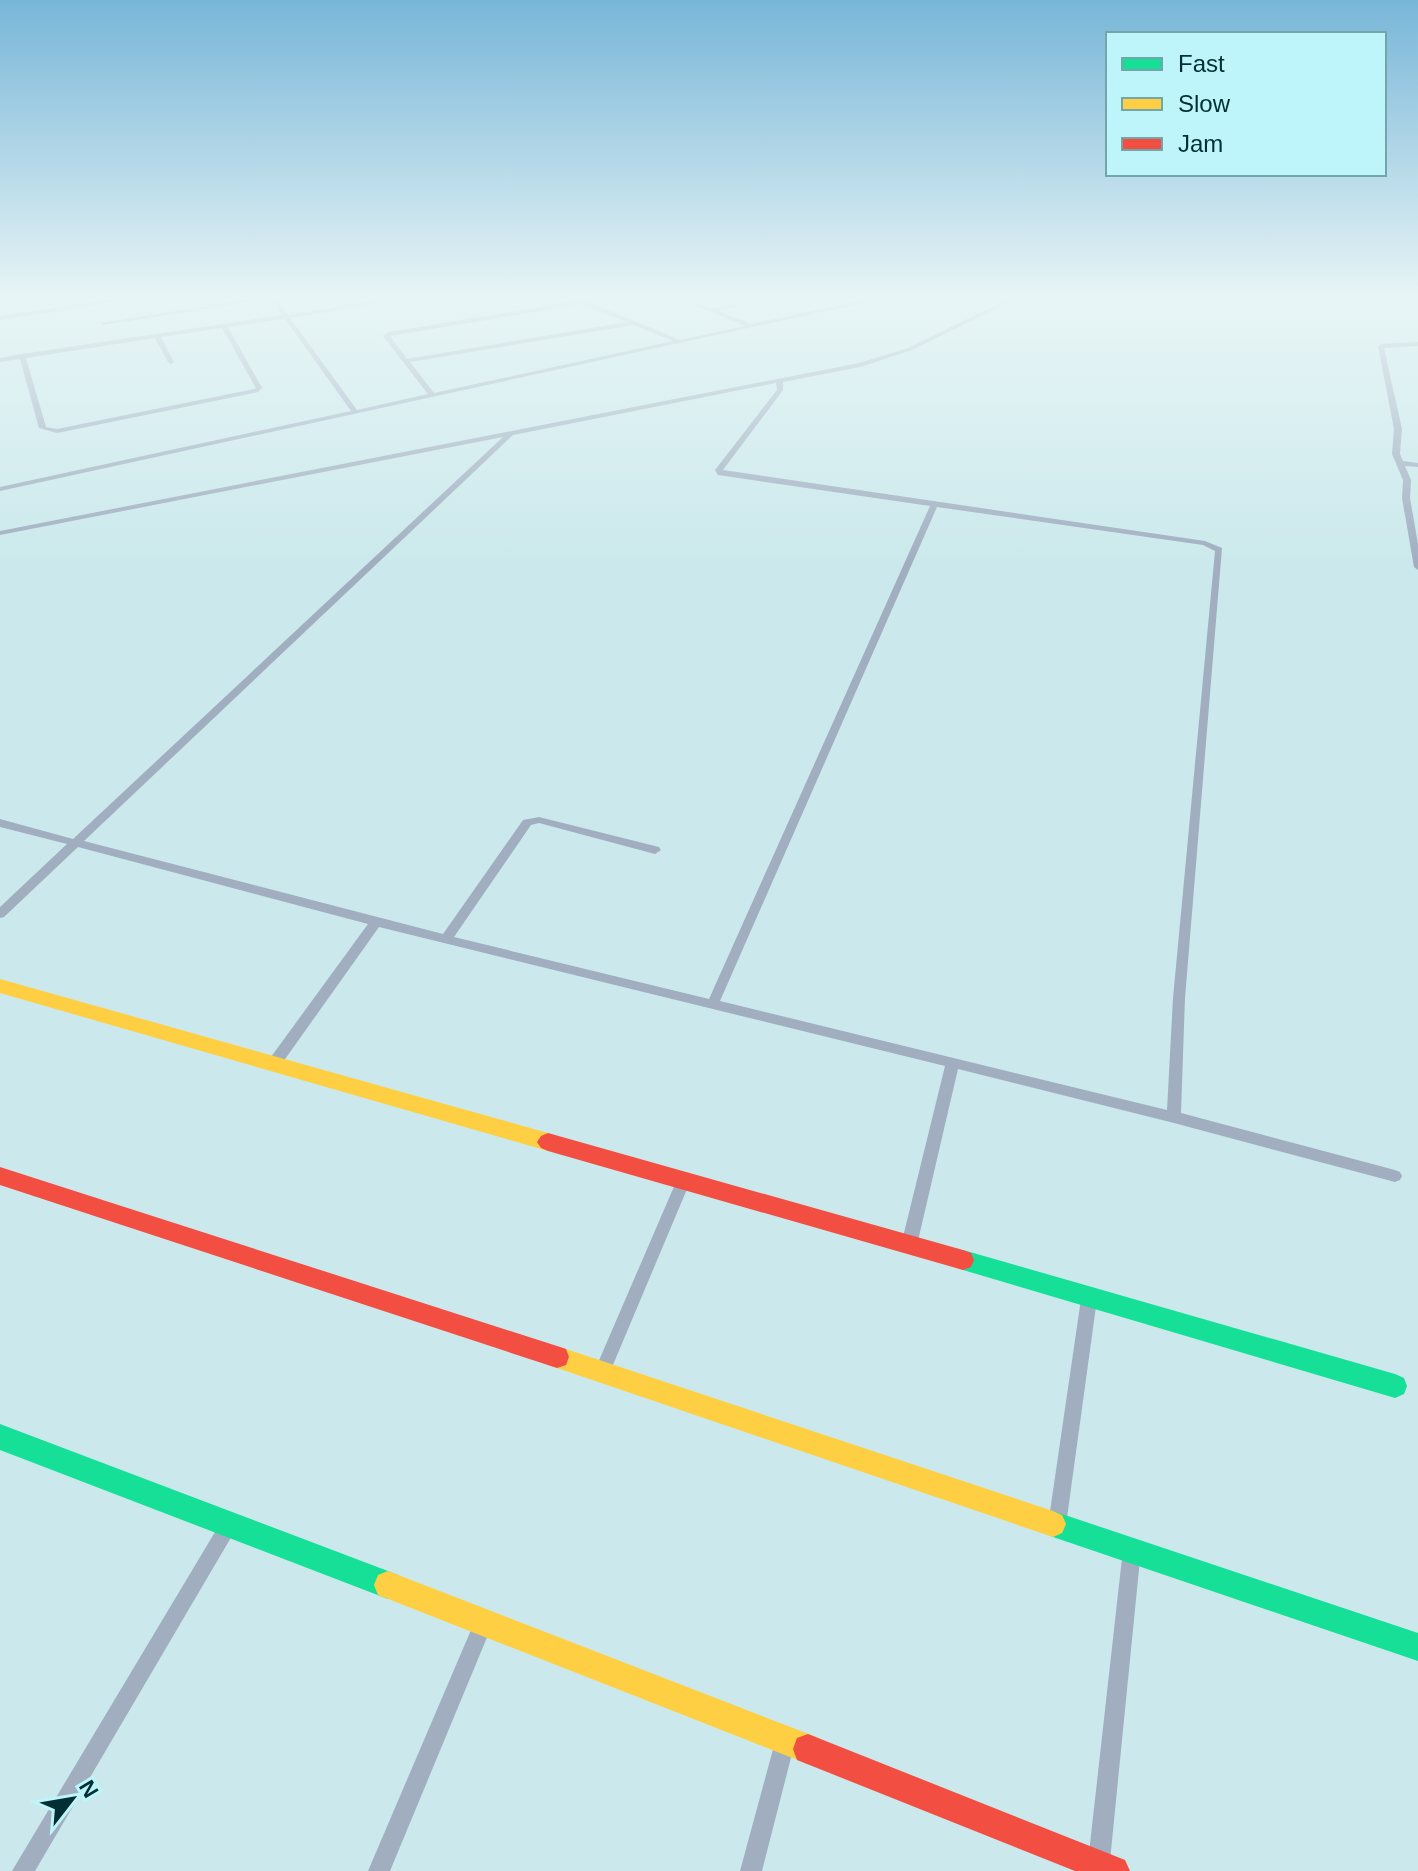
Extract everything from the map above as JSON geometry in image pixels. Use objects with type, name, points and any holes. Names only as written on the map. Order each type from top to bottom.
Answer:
[{"type":"street","points":[[31,388],[43,428],[57,431],[259,388]]},
{"type":"street","points":[[338,388],[356,413]]},
{"type":"street","points":[[427,388],[433,396]]},
{"type":"street","points":[[0,489],[468,388]]},
{"type":"street","points":[[0,533],[737,388]]},
{"type":"street","points":[[780,388],[719,470],[721,473],[1205,543],[1219,550],[1179,998],[1174,1117]]},
{"type":"street","points":[[1390,388],[1398,429],[1396,454],[1407,480],[1406,498],[1418,567]]},
{"type":"street","points":[[0,914],[511,433]]},
{"type":"street","points":[[1401,463],[1418,465]]},
{"type":"street","points":[[713,1003],[935,503]]},
{"type":"street","points":[[446,939],[527,822],[539,820],[655,850]]},
{"type":"street","points":[[0,823],[376,922],[1174,1117],[1395,1176]]},
{"type":"street","points":[[273,1065],[376,922]]},
{"type":"street","points":[[0,986],[1395,1386]]},
{"type":"street","points":[[909,1245],[952,1065]]},
{"type":"street","points":[[0,1176],[602,1372],[1418,1647]]},
{"type":"street","points":[[602,1372],[683,1182]]},
{"type":"street","points":[[1057,1525],[1089,1299]]},
{"type":"street","points":[[0,1437],[611,1670],[1104,1869],[1132,1549]]},
{"type":"street","points":[[23,1871],[230,1523]]},
{"type":"street","points":[[379,1871],[484,1623]]},
{"type":"street","points":[[751,1871],[785,1742]]},
{"type":"traffic: fast","points":[[963,1260],[1395,1386]]},
{"type":"traffic: fast","points":[[0,1437],[388,1585]]},
{"type":"traffic: fast","points":[[1053,1524],[1418,1647]]},
{"type":"traffic: slow","points":[[0,986],[548,1142]]},
{"type":"traffic: slow","points":[[557,1357],[1053,1524]]},
{"type":"traffic: slow","points":[[388,1585],[808,1749]]},
{"type":"traffic: jam","points":[[548,1142],[963,1260]]},
{"type":"traffic: jam","points":[[0,1176],[557,1357]]},
{"type":"traffic: jam","points":[[808,1749],[1114,1871]]}]
